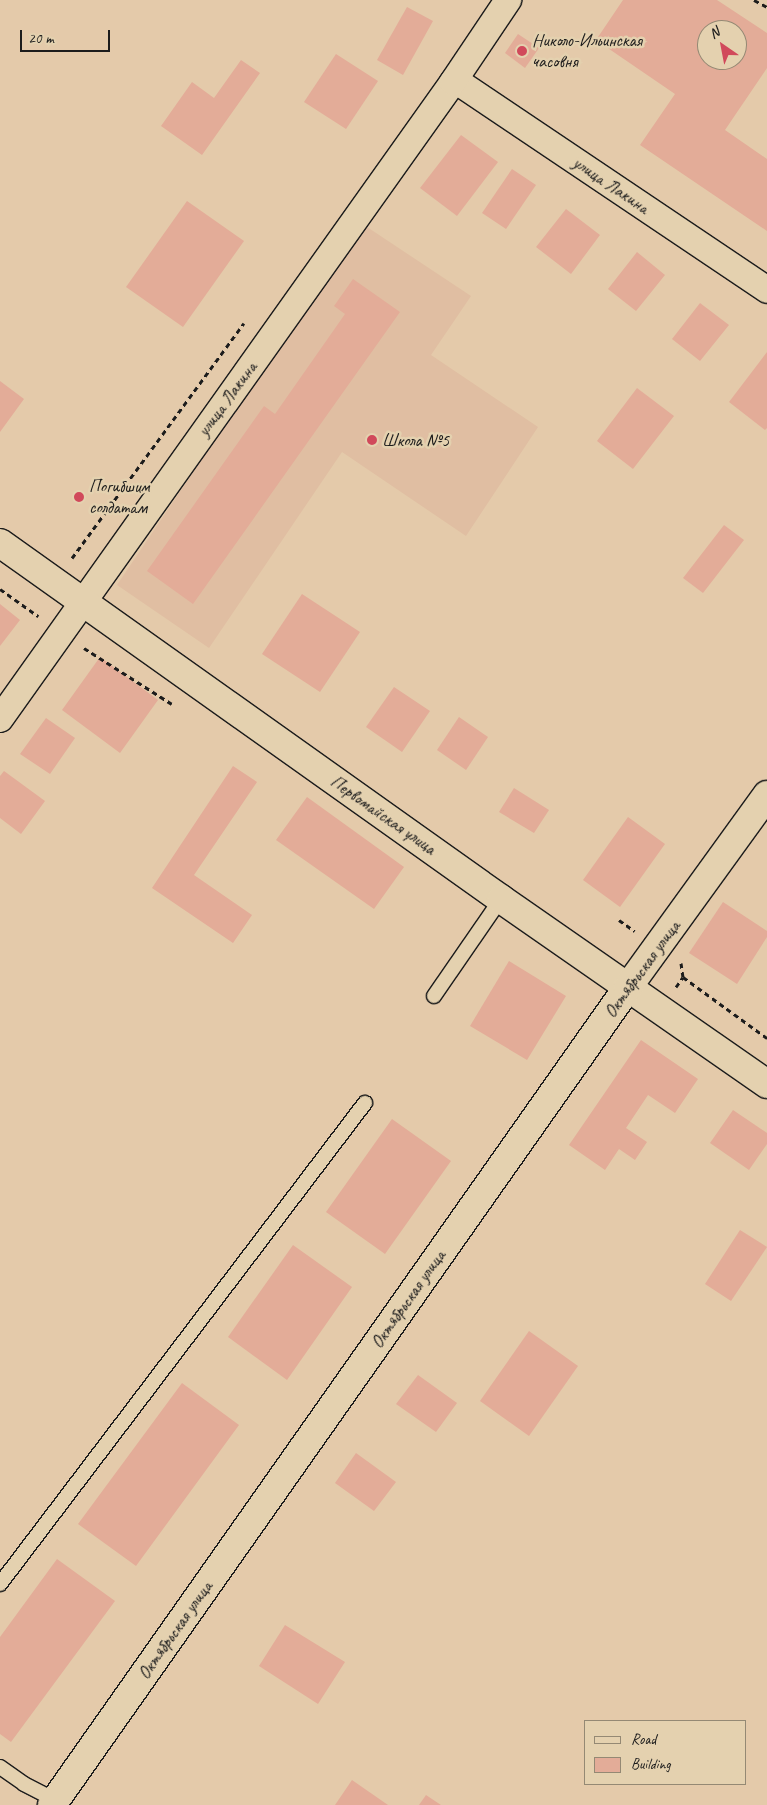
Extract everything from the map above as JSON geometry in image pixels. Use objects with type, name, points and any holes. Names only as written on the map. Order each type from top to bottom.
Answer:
[{"type":"street","name":"улица Лакина","points":[[0,719],[455,80],[508,0]]},
{"type":"street","name":"улица Лакина","points":[[455,80],[767,290]]},
{"type":"street","name":"Первомайская улица","points":[[0,543],[501,899],[767,1084]]},
{"type":"street","name":"Октябрьская улица","points":[[53,1803],[628,988],[767,795]]},
{"type":"lane","points":[[434,996],[501,899]]},
{"type":"lane","points":[[0,1584],[365,1103]]},
{"type":"lane","points":[[0,1767],[53,1803]]},
{"type":"path","points":[[754,0],[767,7]]},
{"type":"path","points":[[619,920],[682,964],[683,977],[767,1038]]},
{"type":"shaded area","name":"Школа №5","points":[[361,223],[471,296],[431,355],[538,427],[466,536],[342,452],[209,648],[117,585]]},
{"type":"building","points":[[623,0],[717,0],[767,33],[767,68],[725,130],[767,159],[767,231],[640,145],[675,94],[596,40]]},
{"type":"building","points":[[407,7],[433,21],[403,75],[377,60]]},
{"type":"building","name":"Николо-Ильинская часовня","points":[[518,34],[539,48],[525,68],[505,53]]},
{"type":"building","points":[[336,54],[378,81],[346,129],[304,102]]},
{"type":"building","points":[[241,60],[260,73],[202,155],[161,126],[192,82],[214,98]]},
{"type":"building","points":[[461,135],[498,162],[457,216],[420,188]]},
{"type":"building","points":[[512,169],[536,185],[506,229],[482,213]]},
{"type":"building","points":[[187,201],[244,241],[183,327],[126,287]]},
{"type":"building","points":[[566,209],[600,235],[571,274],[536,247]]},
{"type":"building","points":[[637,252],[665,275],[636,311],[608,289]]},
{"type":"building","points":[[353,279],[400,312],[193,604],[147,571],[264,406],[275,414],[345,314],[334,306]]},
{"type":"building","points":[[700,303],[729,325],[700,361],[672,339]]},
{"type":"building","points":[[767,352],[767,428],[765,430],[729,402]]},
{"type":"building","points":[[0,381],[24,399],[0,432]]},
{"type":"building","points":[[637,388],[674,416],[633,469],[597,441]]},
{"type":"building","points":[[724,525],[744,540],[703,593],[683,578]]},
{"type":"building","points":[[302,594],[360,632],[320,692],[262,654]]},
{"type":"building","points":[[0,604],[20,620],[0,646]]},
{"type":"building","points":[[100,657],[158,700],[120,753],[62,710]]},
{"type":"building","points":[[394,687],[430,711],[402,752],[366,727]]},
{"type":"building","points":[[459,717],[488,737],[466,770],[437,750]]},
{"type":"building","points":[[46,718],[75,738],[50,774],[20,754]]},
{"type":"building","points":[[233,766],[257,782],[194,875],[252,915],[233,943],[152,888]]},
{"type":"building","points":[[4,771],[45,801],[21,834],[0,818],[0,776]]},
{"type":"building","points":[[514,788],[549,810],[534,833],[499,812]]},
{"type":"building","points":[[307,797],[404,867],[374,909],[276,840]]},
{"type":"building","points":[[628,817],[665,844],[620,907],[583,880]]},
{"type":"building","points":[[723,902],[767,931],[767,937],[737,984],[689,953]]},
{"type":"building","points":[[509,961],[566,996],[527,1060],[470,1026]]},
{"type":"building","points":[[641,1040],[698,1079],[675,1113],[648,1095],[626,1128],[647,1142],[635,1160],[619,1149],[605,1170],[569,1145]]},
{"type":"building","points":[[733,1110],[767,1133],[767,1144],[749,1170],[710,1143]]},
{"type":"building","points":[[392,1119],[451,1161],[385,1254],[326,1212]]},
{"type":"building","points":[[740,1230],[767,1247],[731,1301],[705,1284]]},
{"type":"building","points":[[293,1245],[352,1287],[287,1380],[228,1337]]},
{"type":"building","points":[[529,1331],[578,1366],[529,1436],[480,1401]]},
{"type":"building","points":[[418,1375],[457,1403],[436,1432],[396,1404]]},
{"type":"building","points":[[182,1383],[239,1425],[136,1566],[78,1524]]},
{"type":"building","points":[[356,1453],[396,1482],[374,1511],[335,1483]]},
{"type":"building","points":[[57,1559],[115,1601],[11,1742],[0,1734],[0,1637]]},
{"type":"building","points":[[285,1625],[345,1662],[318,1704],[259,1666]]},
{"type":"building","points":[[352,1780],[388,1805],[335,1805]]},
{"type":"building","points":[[426,1795],[441,1805],[419,1805]]},
{"type":"place","name":"Николо-Ильинская часовня","points":[[522,51]]},
{"type":"place","name":"Школа №5","points":[[372,440]]},
{"type":"place","name":"Погибшим солдатам","points":[[79,497]]}]
